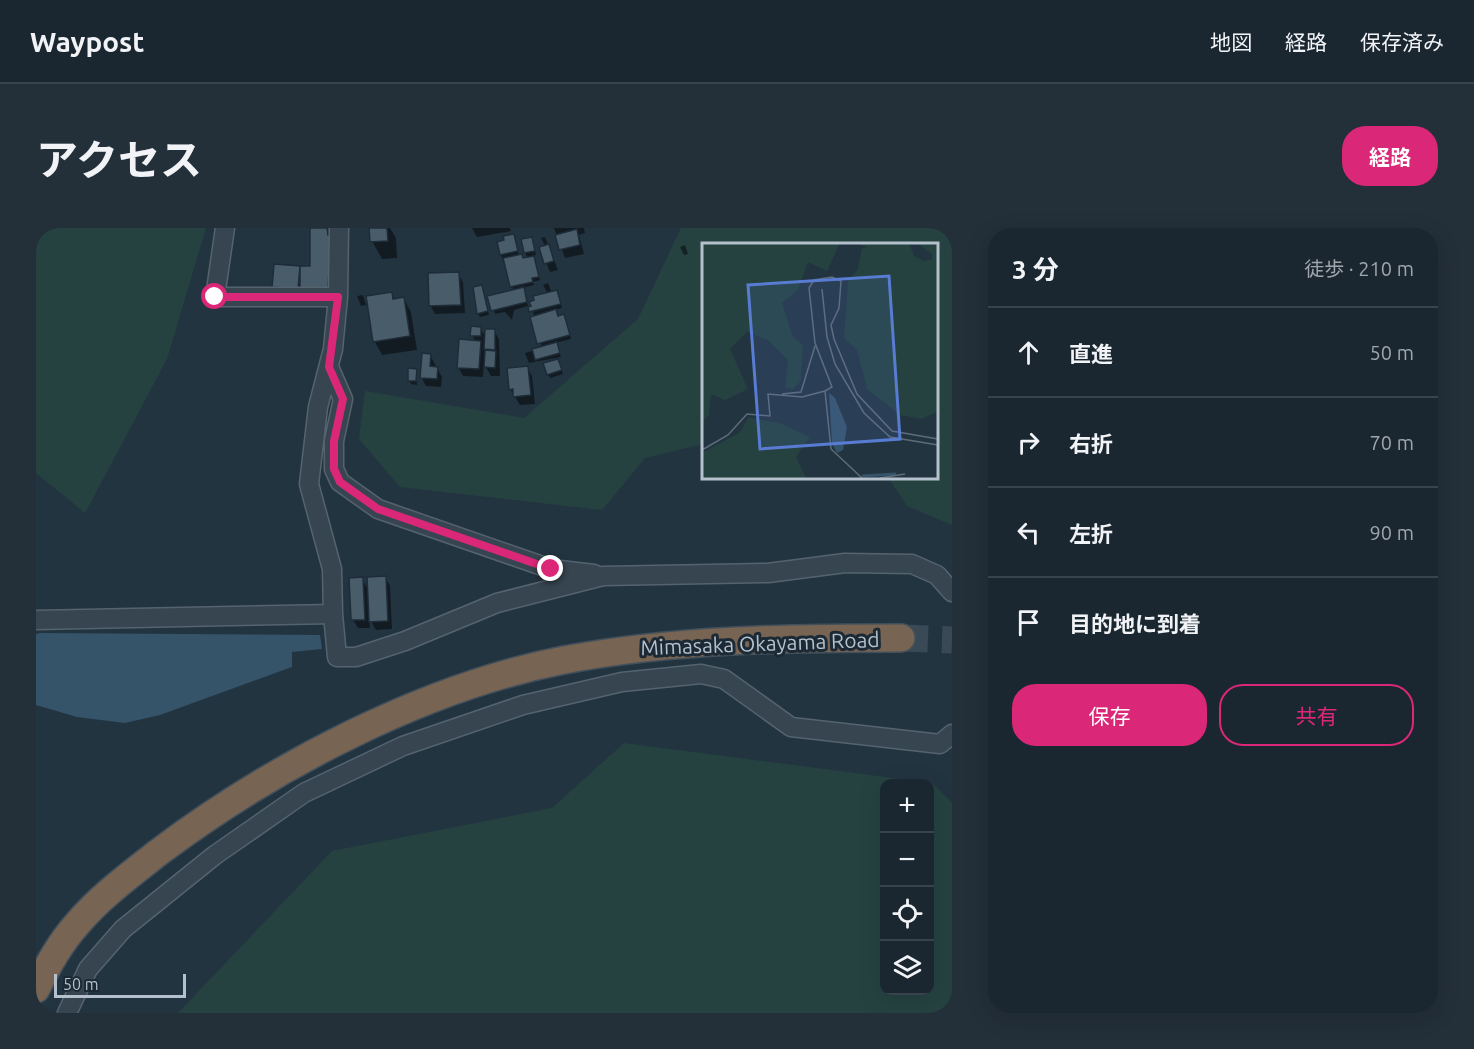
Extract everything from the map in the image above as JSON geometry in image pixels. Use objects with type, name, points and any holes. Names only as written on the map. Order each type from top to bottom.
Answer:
[{"type":"highway","name":"Mimasaka Okayama Road","points":[[36,989],[53,955],[78,923],[117,885],[198,823],[267,779],[332,745],[479,681],[561,660],[634,648],[720,641],[901,638]]},
{"type":"street","points":[[225,228],[215,297],[338,297]]},
{"type":"street","points":[[339,228],[338,297],[329,367],[318,407],[309,484],[332,569],[337,657],[356,657],[405,641],[497,603],[603,576]]},
{"type":"street","points":[[329,367],[343,399],[334,441],[334,469],[340,482],[378,509],[551,569],[603,576],[768,573],[844,563],[912,564],[938,575],[952,592]]},
{"type":"street","points":[[36,620],[333,614]]},
{"type":"street","points":[[67,1013],[88,969],[123,929],[216,855],[304,793],[403,746],[523,705],[622,682],[701,674],[724,679],[791,727],[940,744],[952,734]]},
{"type":"green space","points":[[36,228],[206,228],[167,359],[85,513],[36,473]]},
{"type":"green space","points":[[681,228],[952,228],[952,525],[907,506],[889,478],[937,478],[937,243],[702,243],[702,444],[645,458],[602,510],[400,487],[359,439],[365,391],[524,418],[638,319]]},
{"type":"green space","points":[[624,743],[901,779],[880,779],[880,995],[934,995],[934,785],[952,803],[952,1013],[178,1013],[332,851],[552,808]]},
{"type":"water","points":[[36,634],[320,635],[322,649],[292,652],[292,667],[160,715],[125,723],[77,717],[36,705]]},
{"type":"building","points":[[310,228],[327,228],[328,235],[331,235],[328,288],[300,288],[300,266],[310,266]]},
{"type":"building","points":[[369,228],[387,228],[388,241],[370,242]]},
{"type":"building","points":[[577,229],[580,245],[559,250],[555,235]]},
{"type":"building","points":[[514,234],[518,251],[500,255],[497,242],[504,240],[503,236]]},
{"type":"building","points":[[532,237],[535,251],[524,253],[521,239]]},
{"type":"building","points":[[549,244],[554,261],[544,264],[539,247]]},
{"type":"building","points":[[522,254],[523,258],[534,256],[539,277],[532,278],[533,282],[510,287],[503,258]]},
{"type":"building","points":[[274,264],[300,266],[298,289],[272,287]]},
{"type":"building","points":[[459,272],[461,305],[429,306],[428,273]]},
{"type":"building","points":[[482,285],[488,311],[477,314],[473,287]]},
{"type":"building","points":[[524,287],[527,302],[491,311],[487,296]]},
{"type":"building","points":[[557,290],[561,304],[529,312],[528,307],[531,306],[529,302],[534,300],[533,296]]},
{"type":"building","points":[[392,292],[393,299],[404,297],[410,336],[373,342],[366,296]]},
{"type":"building","points":[[556,309],[558,316],[564,314],[570,335],[537,344],[530,317]]},
{"type":"building","points":[[471,326],[481,327],[481,336],[470,336]]},
{"type":"building","points":[[485,329],[495,329],[495,350],[484,349]]},
{"type":"building","points":[[459,339],[481,341],[479,369],[457,368]]},
{"type":"building","points":[[557,342],[560,353],[535,360],[532,349]]},
{"type":"building","points":[[485,350],[496,351],[495,368],[484,367]]},
{"type":"building","points":[[422,353],[431,354],[430,366],[438,367],[437,379],[420,378]]},
{"type":"building","points":[[558,359],[562,370],[547,375],[543,363]]},
{"type":"building","points":[[528,366],[531,395],[513,397],[513,389],[509,390],[507,368]]},
{"type":"building","points":[[408,368],[417,369],[416,381],[408,381]]},
{"type":"building","points":[[386,576],[388,621],[369,622],[367,577]]},
{"type":"building","points":[[363,577],[365,620],[351,620],[349,578]]},
{"type":"tunnel","points":[[901,638],[952,640]]},
{"type":"route","points":[[215,297],[338,297],[329,367],[343,399],[334,441],[334,469],[340,482],[378,509],[551,569]]}]
